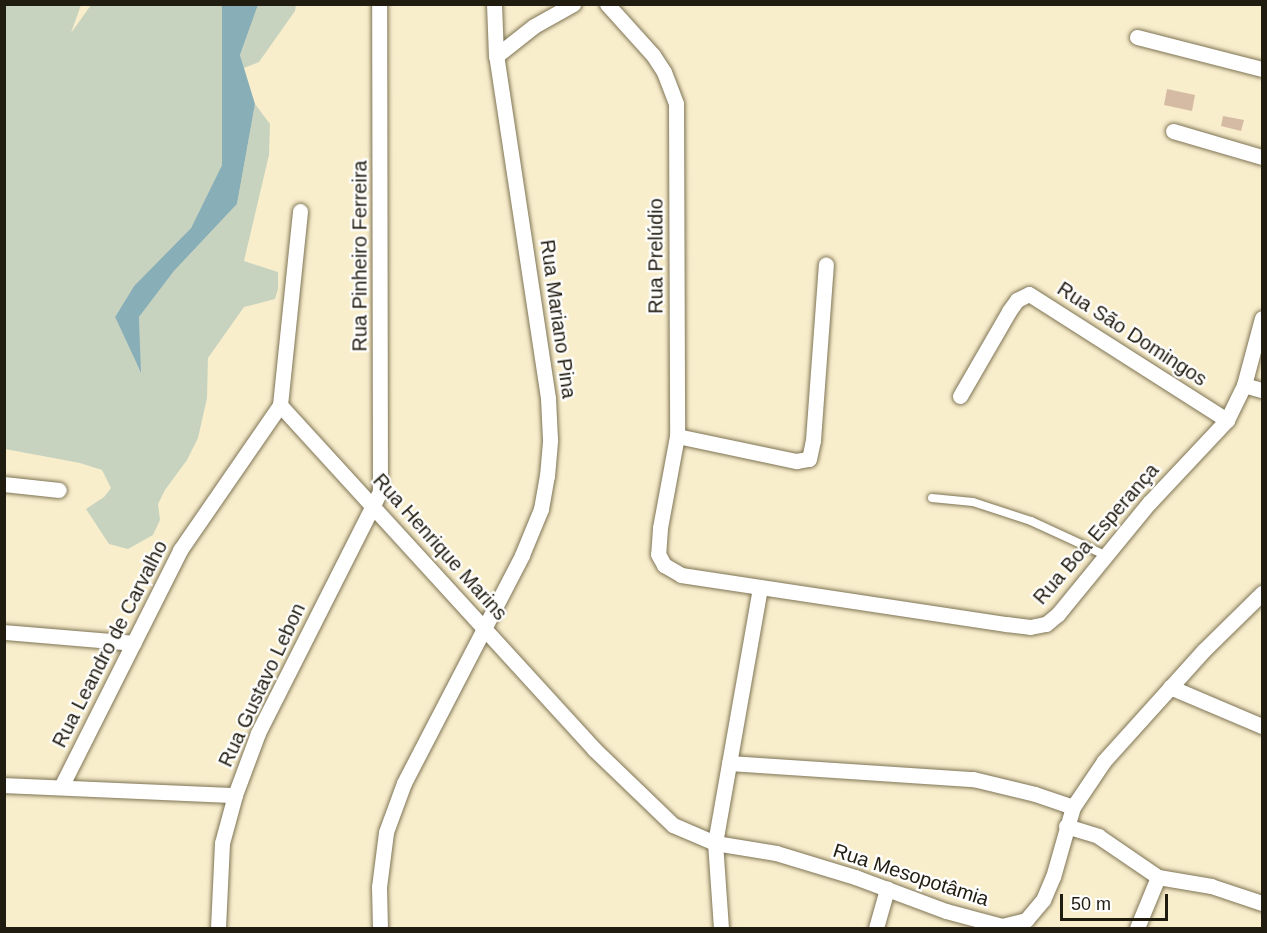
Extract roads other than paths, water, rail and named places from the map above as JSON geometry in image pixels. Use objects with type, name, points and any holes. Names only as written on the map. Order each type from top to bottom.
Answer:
[{"type":"street","name":"Rua Pinheiro Ferreira","points":[[374,505],[380,491],[382,474],[379,4]]},
{"type":"street","name":"Rua Mariano Pina","points":[[380,928],[380,887],[386,832],[404,783],[508,583],[541,509],[550,439],[542,353],[496,56],[494,4]]},
{"type":"street","points":[[496,56],[534,26],[573,4]]},
{"type":"street","name":"Rua Prelúdio","points":[[607,4],[664,72],[676,104],[677,436],[660,528]]},
{"type":"street","points":[[1137,38],[1263,69]]},
{"type":"street","points":[[1173,130],[1263,157]]},
{"type":"street","points":[[280,405],[300,211]]},
{"type":"street","points":[[677,436],[796,461],[809,459],[826,264]]},
{"type":"street","name":"Rua São Domingos","points":[[960,396],[1009,311],[1017,300],[1029,294],[1227,420]]},
{"type":"street","name":"Rua Boa Esperança","points":[[660,528],[658,554],[664,565],[681,575],[760,589],[1006,624],[1038,626],[1058,614],[1167,482],[1213,438],[1227,420],[1244,386],[1263,318]]},
{"type":"street","points":[[1244,386],[1263,390]]},
{"type":"street","name":"Rua Henrique Marins","points":[[280,405],[648,804],[673,825],[715,843]]},
{"type":"street","name":"Rua Leandro de Carvalho","points":[[63,785],[180,550],[280,405]]},
{"type":"street","points":[[4,484],[59,490]]},
{"type":"street","name":"Rua Gustavo Lebon","points":[[218,928],[222,843],[235,795],[258,733],[374,505]]},
{"type":"street","points":[[721,928],[715,843],[760,589]]},
{"type":"street","name":"Rua Mesopotâmia","points":[[715,843],[776,854],[982,922],[1002,926],[1017,924],[1034,914],[1043,900],[1053,876],[1073,807],[1104,761],[1234,618],[1263,593]]},
{"type":"street","points":[[4,632],[134,643]]},
{"type":"street","points":[[1170,687],[1263,726]]},
{"type":"street","points":[[729,763],[973,779],[1035,794],[1073,807]]},
{"type":"street","points":[[4,785],[63,785],[235,795]]},
{"type":"street","points":[[1066,826],[1098,836],[1158,877],[1211,886],[1263,903]]},
{"type":"street","points":[[1137,928],[1158,877]]},
{"type":"street","points":[[876,928],[887,889]]},
{"type":"lane","points":[[932,498],[973,502],[1031,521],[1105,555]]},
{"type":"water","points":[[222,5],[258,5],[240,55],[255,104],[237,204],[174,271],[139,317],[141,373],[115,317],[134,286],[191,228],[222,165]]}]
